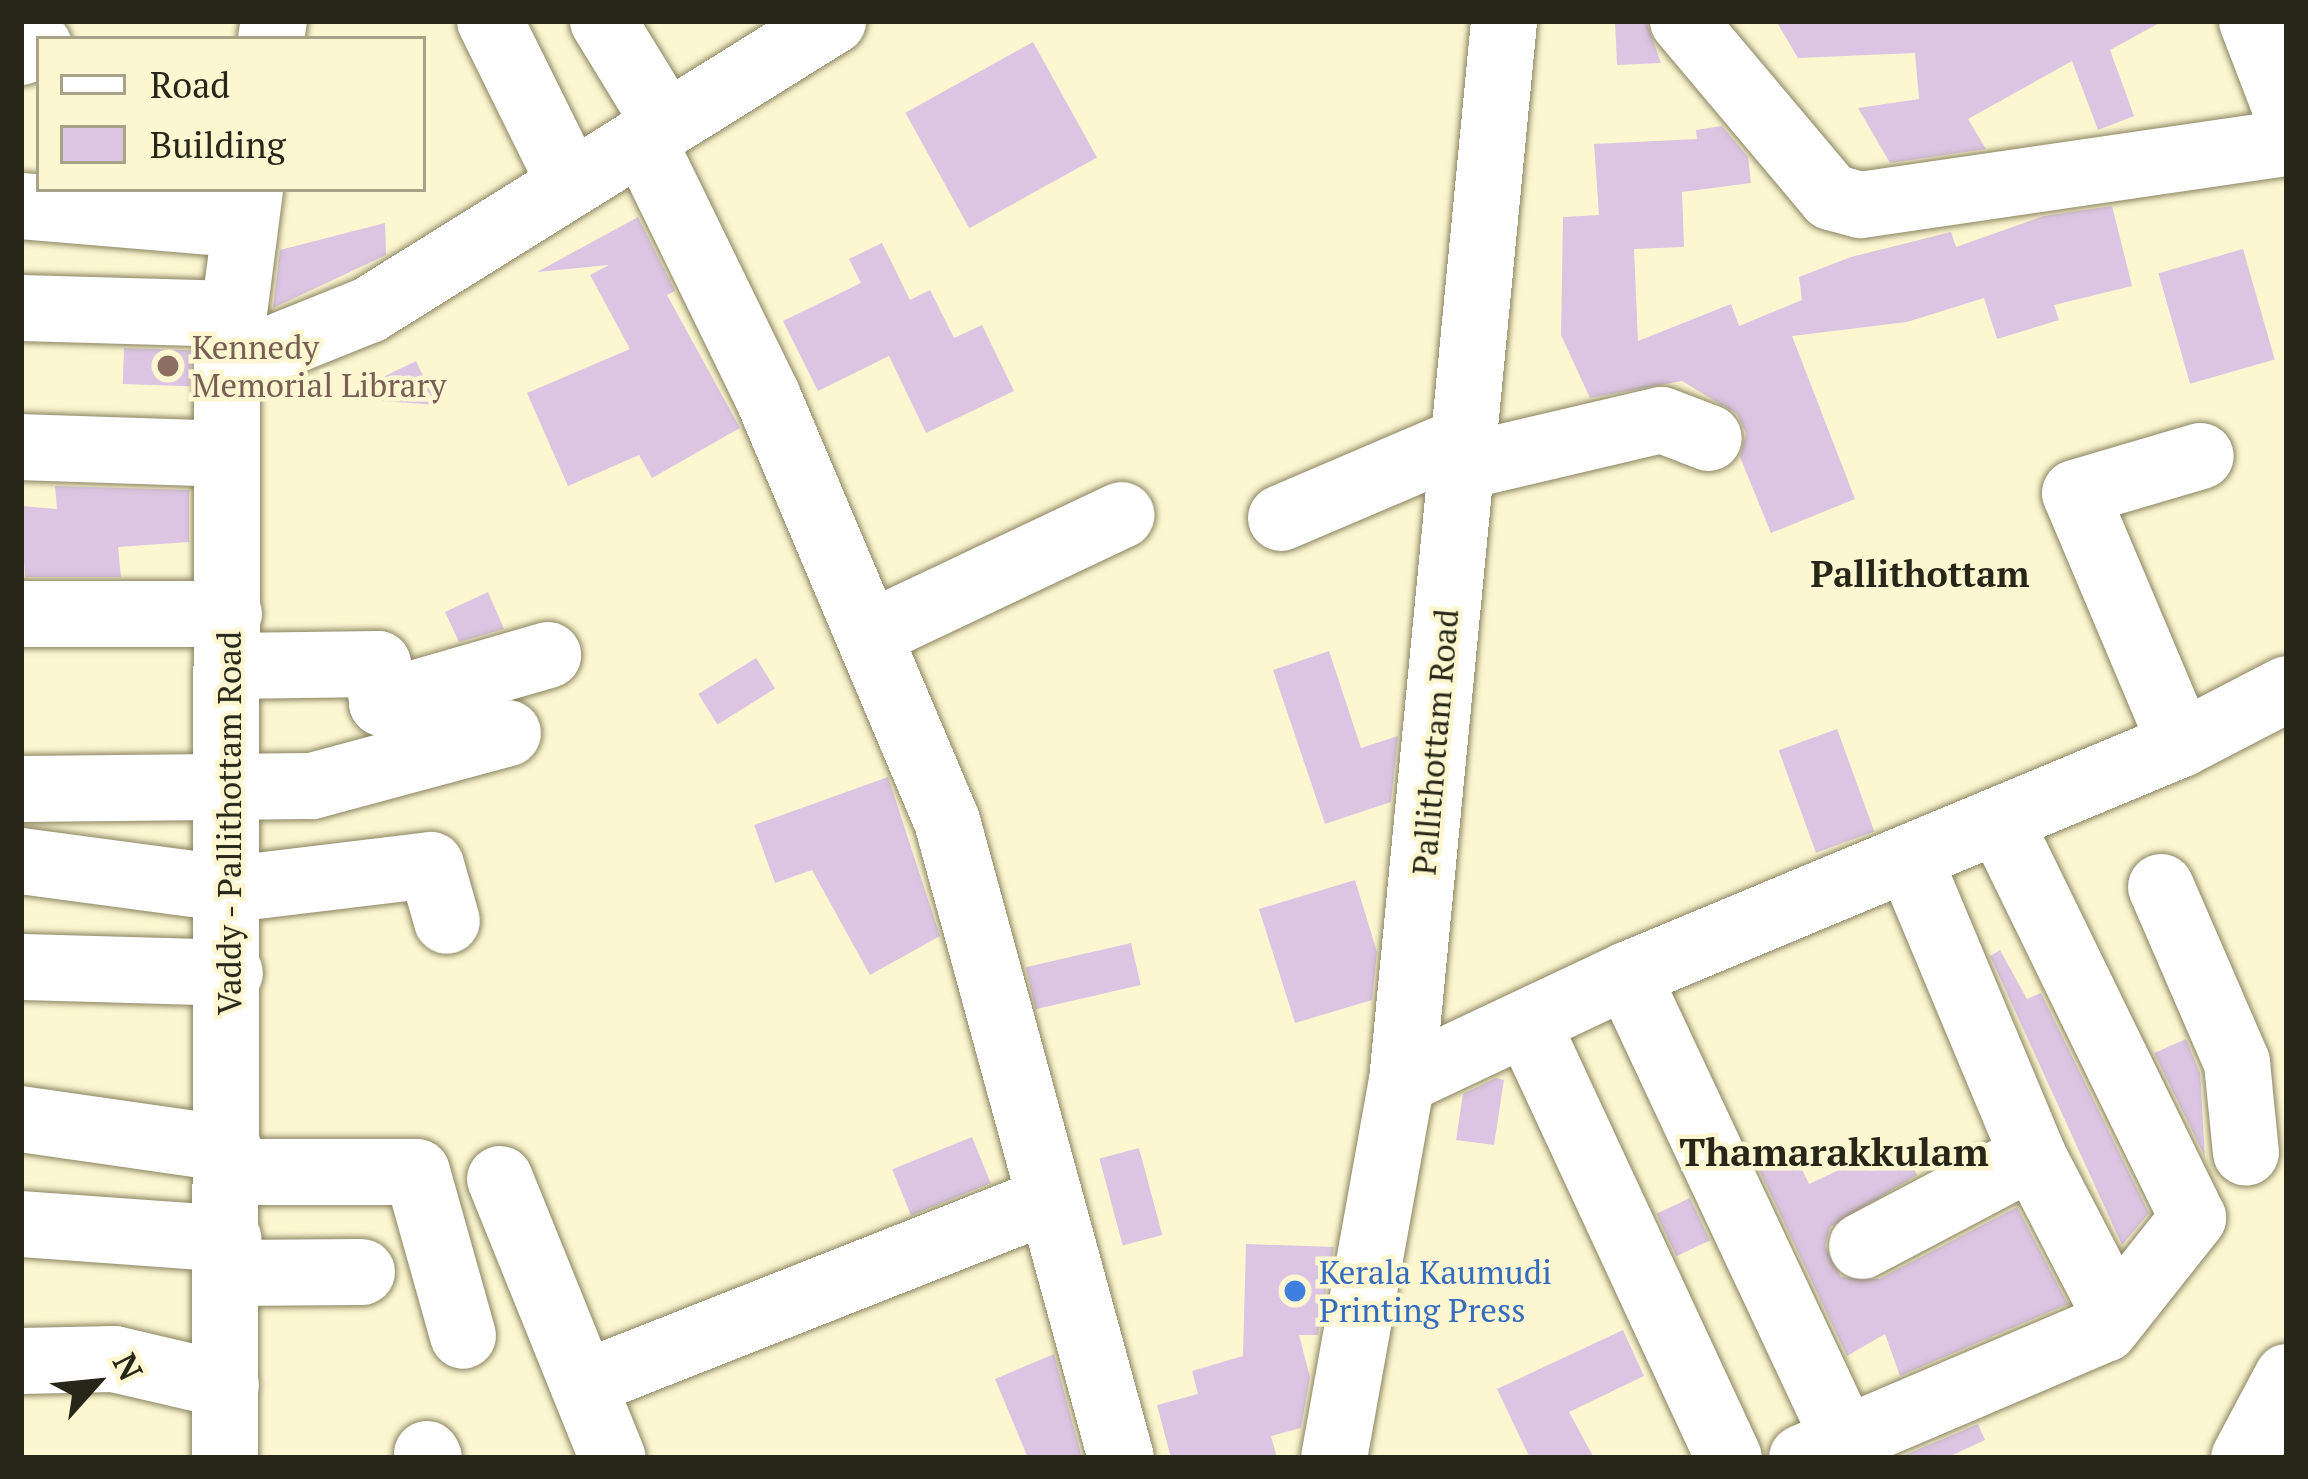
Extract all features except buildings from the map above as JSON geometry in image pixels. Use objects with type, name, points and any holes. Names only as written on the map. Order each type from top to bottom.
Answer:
[{"type":"street","points":[[490,21],[570,184]]},
{"type":"street","points":[[603,21],[872,633],[947,820],[1121,1458]]},
{"type":"street","points":[[21,308],[230,341],[369,310],[832,21]]},
{"type":"street","name":"Pallithottam Road","points":[[1334,1458],[1402,1081],[1504,21]]},
{"type":"street","points":[[2252,21],[2287,112]]},
{"type":"street","points":[[1696,25],[1831,197],[1861,205],[2287,143]]},
{"type":"street","points":[[21,206],[248,207]]},
{"type":"street","name":"Vaddy - Pallithottam Road","points":[[225,1458],[232,889],[227,454],[230,341],[248,207]]},
{"type":"street","points":[[1281,518],[1462,453],[1662,420],[1709,438]]},
{"type":"street","points":[[21,447],[227,454]]},
{"type":"street","points":[[2182,744],[2075,494],[2200,456]]},
{"type":"street","points":[[872,633],[1122,515]]},
{"type":"street","points":[[21,614],[378,664],[382,703],[548,656]]},
{"type":"street","points":[[1402,1081],[1628,975],[2000,824],[2182,744],[2287,689]]},
{"type":"street","points":[[21,789],[230,781],[312,786],[508,733]]},
{"type":"street","points":[[2000,824],[2193,1217]]},
{"type":"street","points":[[1909,859],[2033,1156],[2110,1320]]},
{"type":"street","points":[[21,861],[232,889],[431,865],[447,921]]},
{"type":"street","points":[[1628,975],[1823,1448],[2110,1320],[2193,1217],[2266,1144],[2161,887]]},
{"type":"street","points":[[21,967],[230,973]]},
{"type":"street","points":[[1528,1025],[1729,1458]]},
{"type":"street","points":[[21,1119],[229,1160],[417,1172],[463,1336]]},
{"type":"street","points":[[1862,1246],[2033,1156]]},
{"type":"street","points":[[500,1179],[613,1458]]},
{"type":"street","points":[[583,1384],[1049,1200]]},
{"type":"street","points":[[21,1224],[362,1272]]},
{"type":"street","points":[[21,1360],[114,1358],[226,1385]]},
{"type":"street","points":[[2244,1458],[2287,1377]]},
{"type":"place","name":"Kennedy Memorial Library","points":[[168,366]]},
{"type":"place","name":"Kerala Kaumudi Printing Press","points":[[1295,1291]]},
{"type":"district","name":"Pallithottam","points":[[1920,574]]},
{"type":"district","name":"Thamarakkulam","points":[[1834,1151]]}]
